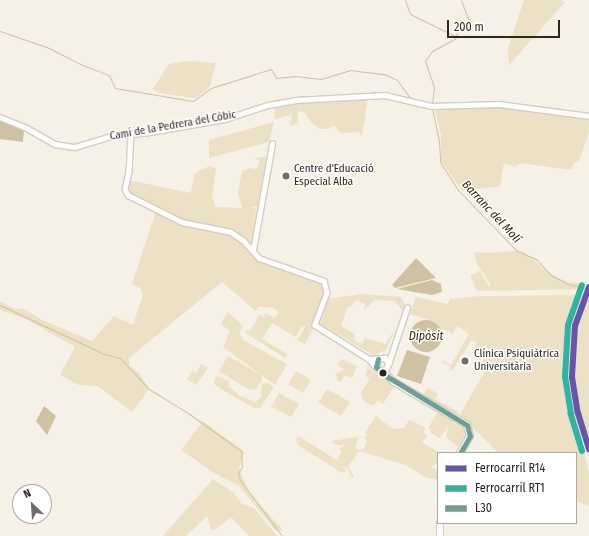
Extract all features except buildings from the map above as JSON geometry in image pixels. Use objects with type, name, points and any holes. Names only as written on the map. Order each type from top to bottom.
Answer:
[{"type":"street","name":"Camí de la Pedrera del Còbic","points":[[0,117],[63,146],[75,147],[114,135],[131,134],[225,119],[279,102],[384,95],[431,106],[499,104],[589,116]]},
{"type":"street","points":[[131,134],[130,172],[125,189],[128,195],[182,222],[231,232],[253,250],[259,258],[324,281],[327,293],[315,325],[368,359],[376,367],[386,367]]},
{"type":"street","points":[[253,250],[272,144]]},
{"type":"street","points":[[386,367],[408,308]]},
{"type":"street","points":[[368,359],[378,359],[383,357],[392,348]]},
{"type":"street","points":[[383,357],[386,367],[396,383],[467,425],[470,436],[461,452]]},
{"type":"street","points":[[376,367],[378,359]]},
{"type":"street","points":[[440,524],[440,536]]},
{"type":"shaded area","points":[[524,0],[561,0],[565,2],[509,65],[508,48]]},
{"type":"shaded area","points":[[186,61],[216,63],[210,86],[205,91],[195,98],[158,93],[153,89],[169,64]]},
{"type":"shaded area","points":[[368,98],[362,135],[358,132],[340,133],[334,125],[329,129],[321,129],[312,124],[306,114],[301,111],[297,112],[298,123],[290,126],[292,115],[275,119],[274,105],[296,102]]},
{"type":"shaded area","points":[[482,106],[589,118],[589,132],[579,161],[574,163],[571,170],[521,163],[515,167],[504,163],[500,186],[462,191],[441,161],[441,135],[435,109]]},
{"type":"shaded area","points":[[274,122],[269,142],[209,158],[209,140]]},
{"type":"shaded area","points":[[266,157],[258,206],[251,207],[256,209],[256,212],[251,244],[232,230],[181,221],[130,195],[127,187],[129,181],[133,181],[191,193],[194,174],[209,166],[216,168],[212,197],[216,207],[242,208],[238,193],[242,171],[251,168],[255,170],[260,161],[255,158]]},
{"type":"shaded area","points":[[156,211],[179,223],[236,237],[260,261],[318,281],[325,290],[312,331],[305,344],[297,340],[305,327],[302,326],[296,337],[272,323],[262,339],[284,352],[287,356],[285,358],[244,332],[247,330],[250,331],[260,314],[263,317],[266,313],[275,318],[279,312],[270,307],[258,307],[256,311],[222,282],[129,358],[129,365],[139,373],[149,389],[132,412],[98,386],[79,385],[60,375],[75,347],[26,319],[0,310],[0,301],[15,309],[24,309],[42,320],[92,341],[114,316],[133,325],[143,294],[140,288],[132,284]]},
{"type":"shaded area","points":[[474,252],[486,253],[524,252],[550,274],[567,282],[581,284],[587,289],[477,291],[470,276],[480,271],[489,287],[491,285],[477,264]]},
{"type":"shaded area","points":[[360,294],[401,297],[405,305],[403,311],[394,301],[375,300],[364,310],[365,304],[356,300],[353,305],[347,308],[341,326],[355,334],[353,340],[362,344],[365,338],[385,344],[396,328],[386,350],[373,355],[320,324],[328,299]]},
{"type":"shaded area","points":[[589,295],[589,435],[585,431],[581,441],[589,472],[589,506],[577,501],[577,452],[498,452],[474,429],[469,427],[459,416],[484,373],[481,371],[485,366],[481,364],[486,356],[474,348],[477,343],[472,340],[452,371],[449,369],[450,366],[442,363],[443,360],[451,365],[469,334],[457,326],[452,335],[449,331],[442,331],[432,321],[410,314],[416,297],[448,304],[450,299],[482,296]]},
{"type":"shaded area","points":[[228,312],[243,326],[239,333],[243,340],[287,364],[275,385],[223,347],[230,331],[221,324]]},
{"type":"shaded area","points":[[228,356],[261,375],[262,380],[256,389],[249,390],[219,371]]},
{"type":"shaded area","points":[[342,359],[357,366],[352,378],[345,375],[341,382],[336,379],[338,377],[335,375],[344,369],[337,365]]},
{"type":"shaded area","points":[[201,364],[208,368],[196,385],[187,379],[192,371],[196,373]]},
{"type":"shaded area","points":[[368,365],[371,371],[395,385],[383,404],[378,400],[373,406],[365,402],[362,398],[361,393],[370,378],[366,376]]},
{"type":"shaded area","points":[[296,371],[311,380],[303,393],[288,384]]},
{"type":"shaded area","points":[[217,376],[229,381],[228,386],[240,396],[255,402],[261,397],[262,384],[268,383],[274,387],[260,408],[254,408],[216,386],[214,382]]},
{"type":"shaded area","points":[[428,388],[438,394],[435,399],[459,412],[457,414],[423,395]]},
{"type":"shaded area","points":[[327,389],[350,402],[341,416],[318,403]]},
{"type":"shaded area","points":[[279,393],[299,404],[291,417],[271,407]]},
{"type":"shaded area","points":[[436,409],[453,423],[465,429],[465,436],[458,447],[446,437],[449,425],[440,438],[430,432],[431,430],[428,428],[437,413]]},
{"type":"shaded area","points":[[376,416],[393,429],[404,428],[409,420],[426,428],[423,433],[427,436],[421,442],[438,452],[437,452],[437,462],[431,468],[437,470],[437,480],[427,478],[406,465],[359,451],[348,467],[354,476],[352,478],[347,467],[342,467],[346,471],[342,473],[298,445],[296,441],[298,436],[337,460],[342,451],[339,449],[347,443],[339,446],[331,441],[359,437],[355,448],[363,450],[367,441],[361,436],[365,438],[367,435],[365,433]]},
{"type":"shaded area","points":[[203,421],[245,452],[239,468],[249,493],[283,530],[276,531],[239,486],[214,473],[181,450]]},
{"type":"shaded area","points":[[213,479],[233,492],[242,504],[254,508],[277,536],[249,536],[231,517],[216,529],[211,530],[207,516],[186,536],[163,536]]},
{"type":"water","points":[[0,120],[24,129],[23,142],[0,139]]},
{"type":"water","points":[[416,258],[436,278],[395,288],[392,285]]},
{"type":"water","points":[[432,280],[441,284],[442,292],[432,295],[397,289]]},
{"type":"water","name":"Dipòsit","points":[[423,320],[429,320],[438,324],[442,336],[438,348],[429,352],[423,352],[414,348],[410,339],[410,333],[414,324]]},
{"type":"water","name":"Dipòsit","points":[[407,350],[430,357],[421,384],[397,376]]},
{"type":"water","points":[[44,406],[56,416],[47,435],[36,421]]},
{"type":"waterway","points":[[405,0],[410,14],[455,36]]},
{"type":"waterway","points":[[432,104],[434,87],[425,61],[432,51],[455,39],[457,33],[469,21],[461,0]]},
{"type":"waterway","points":[[0,31],[49,48],[80,64],[109,75],[115,88],[193,101],[211,88],[271,69],[276,78],[296,76],[321,79],[350,70],[384,74],[397,80],[411,99]]},
{"type":"waterway","name":"Barranc del Molí","points":[[432,108],[439,140],[440,162],[458,190],[517,251],[536,259],[551,275],[568,284],[589,289]]},
{"type":"waterway","points":[[0,305],[104,354],[120,358],[149,389],[188,413],[241,451],[242,467],[238,473],[240,480],[282,536]]},
{"type":"rail line","name":"RT1","points":[[582,285],[568,325],[565,377],[571,414],[582,451]]},
{"type":"rail line","name":"R14","points":[[589,287],[575,326],[572,377],[578,413],[589,449]]},
{"type":"transit line","name":"L30","points":[[378,359],[376,367],[388,377],[467,425],[470,436],[461,452]]},
{"type":"place","name":"Centre d'Educació Especial Alba","points":[[286,176]]},
{"type":"place","name":"Clínica Psiquiàtrica Universitària","points":[[465,361]]}]
